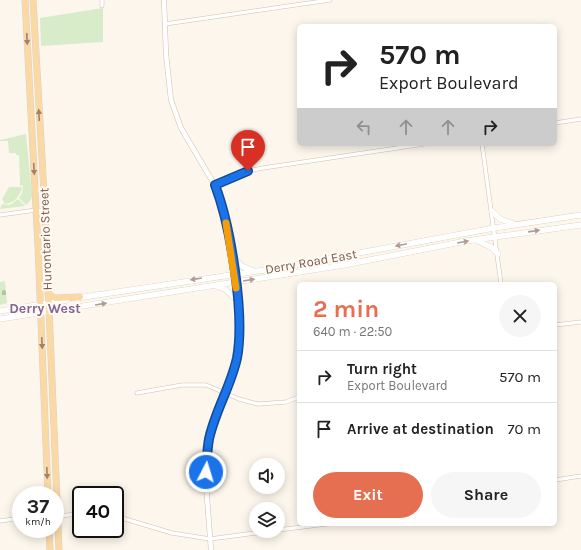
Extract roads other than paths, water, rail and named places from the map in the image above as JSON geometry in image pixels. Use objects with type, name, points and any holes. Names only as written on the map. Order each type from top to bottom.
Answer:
[{"type":"main road","name":"Hurontario Street","points":[[25,0],[41,304],[48,486]]},
{"type":"main road","name":"Hurontario Street","points":[[33,0],[45,211],[55,486]]},
{"type":"main road","points":[[492,211],[500,219],[516,224]]},
{"type":"main road","name":"Derry Road East","points":[[0,311],[80,297],[278,268],[516,224],[581,215]]},
{"type":"main road","name":"Derry Road East","points":[[0,319],[344,265],[450,244],[581,225]]},
{"type":"main road","points":[[448,236],[450,244]]},
{"type":"main road","points":[[475,240],[491,247],[498,254]]},
{"type":"main road","points":[[421,241],[423,249]]},
{"type":"main road","points":[[232,257],[242,266],[254,271]]},
{"type":"main road","points":[[299,264],[300,272]]},
{"type":"main road","points":[[278,268],[279,275]]},
{"type":"main road","points":[[214,286],[225,289],[237,300]]},
{"type":"main road","points":[[48,294],[55,298],[80,297]]},
{"type":"main road","points":[[49,538],[50,550]]},
{"type":"main road","name":"Hurontario Street","points":[[57,538],[58,550]]},
{"type":"street","points":[[102,0],[102,6]]},
{"type":"street","points":[[164,0],[167,75],[173,106],[185,135],[215,185],[225,216],[236,282],[239,336],[237,358],[209,444],[206,484],[211,550]]},
{"type":"street","points":[[165,24],[330,0]]},
{"type":"street","points":[[557,123],[581,119]]},
{"type":"street","points":[[215,185],[248,171],[263,168],[411,146]]},
{"type":"street","points":[[482,146],[496,237],[501,282]]},
{"type":"street","points":[[0,215],[36,210],[45,211]]},
{"type":"street","points":[[557,325],[581,322]]},
{"type":"street","points":[[137,393],[182,385],[206,385],[258,404],[294,400],[297,398]]},
{"type":"street","points":[[557,480],[581,476]]},
{"type":"street","points":[[0,521],[12,519]]},
{"type":"street","points":[[124,519],[172,533],[210,540],[249,534]]},
{"type":"street","points":[[285,529],[310,526]]},
{"type":"district","name":"Derry West","points":[[45,308]]}]
